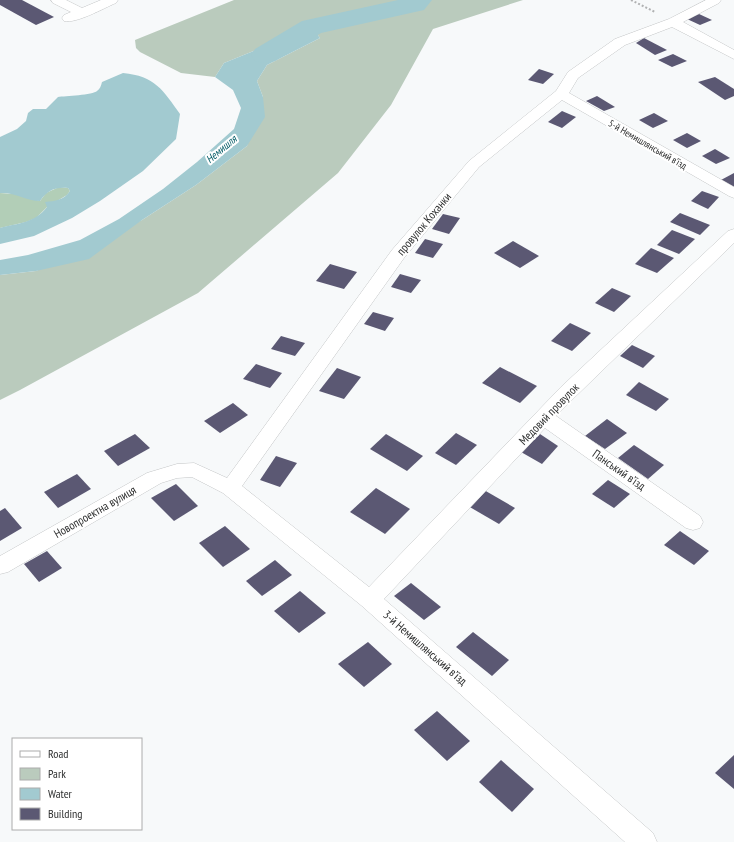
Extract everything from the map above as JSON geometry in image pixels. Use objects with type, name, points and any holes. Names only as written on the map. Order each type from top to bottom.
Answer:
[{"type":"street","points":[[57,0],[82,13]]},
{"type":"street","points":[[68,18],[112,0]]},
{"type":"street","name":"провулок Коханки","points":[[230,488],[398,254],[474,164],[561,94],[573,75],[620,42],[674,22],[715,0]]},
{"type":"street","points":[[674,22],[734,55]]},
{"type":"street","name":"5-й Немишлянський в’їзд","points":[[561,94],[734,193]]},
{"type":"street","name":"Медовий провулок","points":[[370,600],[574,387],[734,234]]},
{"type":"street","name":"Панський в’їзд","points":[[545,418],[693,522]]},
{"type":"street","name":"3-й Немишлянський в’їзд","points":[[194,470],[230,488],[370,600],[644,842]]},
{"type":"street","name":"Новопроектна вулиця","points":[[0,566],[154,478],[177,471],[194,470]]},
{"type":"path","points":[[631,0],[674,22]]},
{"type":"green space","points":[[234,0],[523,0],[433,29],[391,105],[338,173],[198,293],[0,400],[0,275],[36,271],[142,220],[196,185],[247,146],[263,97],[257,81],[267,65],[320,38],[312,27],[224,63],[215,77],[181,73],[140,52],[136,48],[135,40]]},
{"type":"green space","points":[[59,187],[68,188],[70,191],[67,195],[47,207],[36,218],[0,228],[0,193],[15,194],[40,201],[46,193]]},
{"type":"water","points":[[312,27],[320,38],[267,65],[257,81],[263,97],[265,117],[247,146],[196,185],[142,220],[89,259],[36,271],[0,275],[0,260],[28,255],[80,240],[119,219],[163,189],[197,162],[234,129],[241,108],[233,90],[215,77],[224,63]]},
{"type":"water","points":[[123,73],[143,77],[151,81],[163,91],[180,114],[176,139],[143,171],[100,201],[72,218],[34,236],[0,244],[0,228],[32,219],[47,207],[45,202],[62,198],[70,191],[68,188],[52,190],[40,201],[0,193],[0,137],[17,129],[26,121],[28,113],[33,109],[46,109],[58,97],[94,92],[100,88],[102,82]]},
{"type":"building","points":[[0,0],[22,0],[54,17],[36,25],[0,5]]},
{"type":"building","points":[[699,14],[712,20],[700,25],[687,19]]},
{"type":"building","points":[[644,38],[667,50],[655,55],[636,43]]},
{"type":"building","points":[[673,54],[687,61],[672,67],[658,60]]},
{"type":"building","points":[[539,69],[554,74],[543,84],[528,80]]},
{"type":"building","points":[[715,77],[734,89],[734,96],[725,100],[698,82]]},
{"type":"building","points":[[597,96],[615,107],[604,111],[586,101]]},
{"type":"building","points":[[562,111],[576,117],[562,128],[548,122]]},
{"type":"building","points":[[654,113],[668,121],[653,128],[639,120]]},
{"type":"building","points":[[687,133],[701,141],[687,148],[673,140]]},
{"type":"building","points":[[715,149],[730,158],[716,164],[702,156]]},
{"type":"building","points":[[734,173],[734,188],[721,180]]},
{"type":"building","points":[[702,191],[719,197],[708,209],[691,201]]},
{"type":"building","points":[[680,213],[710,225],[700,235],[670,222]]},
{"type":"building","points":[[443,214],[460,218],[449,234],[432,229]]},
{"type":"building","points":[[672,230],[695,239],[679,254],[657,245]]},
{"type":"building","points":[[425,239],[443,244],[433,258],[415,253]]},
{"type":"building","points":[[513,241],[539,256],[520,268],[494,253]]},
{"type":"building","points":[[651,248],[674,258],[657,273],[635,264]]},
{"type":"building","points":[[330,264],[357,272],[344,289],[316,281]]},
{"type":"building","points":[[400,274],[421,280],[411,293],[391,287]]},
{"type":"building","points":[[612,288],[631,296],[614,312],[595,303]]},
{"type":"building","points":[[373,312],[394,318],[385,331],[364,324]]},
{"type":"building","points":[[570,323],[591,333],[572,351],[551,341]]},
{"type":"building","points":[[281,336],[305,343],[295,356],[271,349]]},
{"type":"building","points":[[632,345],[655,356],[643,368],[620,356]]},
{"type":"building","points":[[256,364],[282,373],[270,388],[243,379]]},
{"type":"building","points":[[500,367],[537,386],[520,403],[482,383]]},
{"type":"building","points":[[337,368],[361,377],[344,399],[319,391]]},
{"type":"building","points":[[639,382],[669,399],[656,411],[626,395]]},
{"type":"building","points":[[233,403],[248,415],[220,433],[204,421]]},
{"type":"building","points":[[607,419],[627,433],[605,449],[585,436]]},
{"type":"building","points":[[456,433],[477,445],[456,465],[435,453]]},
{"type":"building","points":[[135,434],[150,448],[118,466],[104,451]]},
{"type":"building","points":[[386,434],[423,456],[407,471],[370,449]]},
{"type":"building","points":[[540,434],[558,446],[542,464],[521,452]]},
{"type":"building","points":[[634,445],[664,465],[648,479],[618,458]]},
{"type":"building","points":[[276,456],[297,463],[280,487],[260,480]]},
{"type":"building","points":[[77,474],[91,489],[58,508],[44,492]]},
{"type":"building","points":[[608,480],[630,494],[614,508],[592,494]]},
{"type":"building","points":[[176,484],[198,506],[174,521],[151,498]]},
{"type":"building","points":[[376,488],[410,509],[385,534],[350,512]]},
{"type":"building","points":[[484,490],[515,508],[499,524],[468,506]]},
{"type":"building","points":[[5,508],[22,528],[0,541],[0,511]]},
{"type":"building","points":[[225,526],[250,549],[223,567],[199,543]]},
{"type":"building","points":[[680,531],[709,551],[694,565],[664,545]]},
{"type":"building","points":[[47,551],[62,568],[39,582],[24,564]]},
{"type":"building","points":[[275,560],[292,575],[262,596],[246,581]]},
{"type":"building","points":[[411,583],[441,607],[424,620],[394,596]]},
{"type":"building","points":[[300,591],[326,613],[299,633],[274,611]]},
{"type":"building","points":[[473,632],[509,660],[492,676],[456,647]]},
{"type":"building","points":[[368,642],[392,664],[364,687],[338,664]]},
{"type":"building","points":[[437,711],[470,741],[447,761],[414,730]]},
{"type":"building","points":[[734,755],[734,789],[715,773]]},
{"type":"building","points":[[501,760],[534,789],[512,812],[479,782]]},
{"type":"waterway","name":"Немишля","points":[[265,55],[312,27],[415,4],[419,0]]}]
